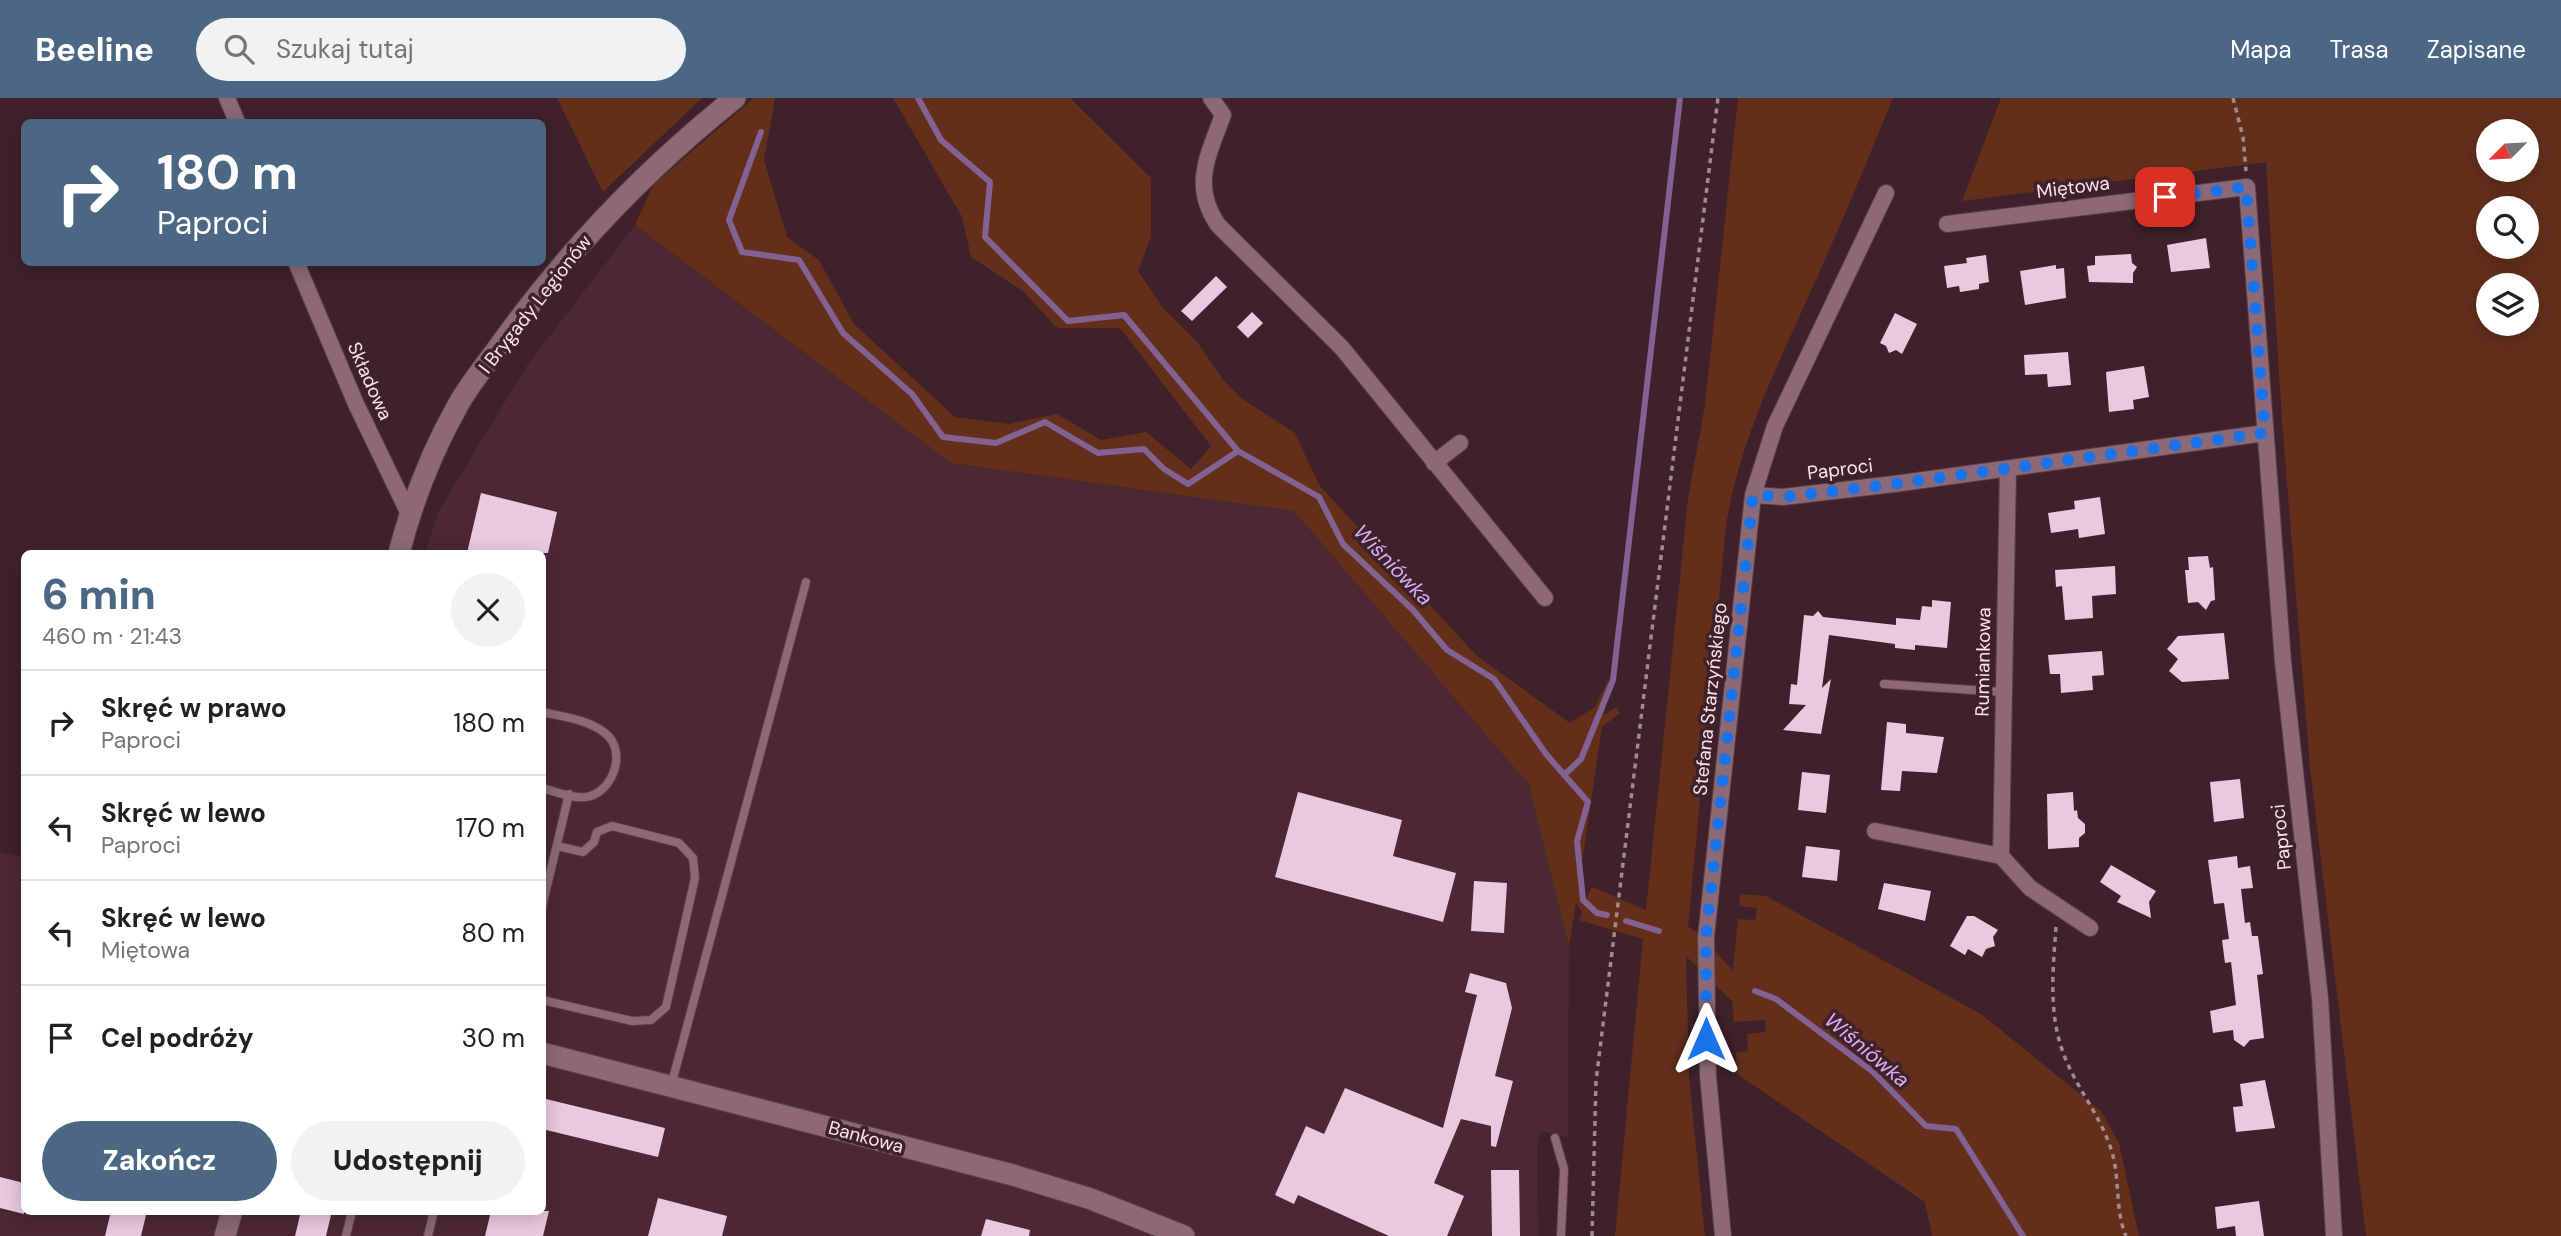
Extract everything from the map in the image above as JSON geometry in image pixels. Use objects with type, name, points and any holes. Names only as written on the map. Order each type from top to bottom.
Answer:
[{"type":"street","points":[[227,98],[236,119]]},
{"type":"street","name":"I Brygady Legionów","points":[[400,550],[409,514],[458,404],[521,316],[581,242],[692,132],[735,98]]},
{"type":"street","points":[[1211,98],[1223,115],[1202,175],[1208,210],[1218,225],[1342,348],[1545,598]]},
{"type":"street","name":"Miętowa","points":[[1947,224],[2246,187]]},
{"type":"street","name":"Paproci","points":[[2246,187],[2283,663],[2320,998],[2334,1236]]},
{"type":"street","name":"Stefana Starzyńskiego","points":[[1723,1236],[1708,1064],[1706,937],[1753,495],[1759,468],[1775,426],[1886,193]]},
{"type":"street","name":"Składowa","points":[[298,266],[356,404],[409,514]]},
{"type":"street","name":"Paproci","points":[[1753,495],[1811,494],[2265,433]]},
{"type":"street","points":[[1434,463],[1460,443]]},
{"type":"street","name":"Rumiankowa","points":[[2001,856],[2008,468]]},
{"type":"street","points":[[1875,831],[2001,856],[2030,888],[2090,928]]},
{"type":"street","name":"Bankowa","points":[[546,1054],[1013,1175],[1091,1199],[1184,1236]]},
{"type":"street","points":[[226,1236],[231,1215]]},
{"type":"lane","points":[[671,1086],[806,582]]},
{"type":"lane","points":[[1884,684],[2003,692]]},
{"type":"lane","points":[[546,713],[589,723],[607,735],[615,748],[616,769],[606,787],[586,797],[546,789]]},
{"type":"lane","points":[[546,891],[569,794]]},
{"type":"lane","points":[[546,1001],[632,1021],[651,1020],[666,1007],[695,877],[693,858],[679,843],[612,826],[597,832],[594,842],[583,852],[557,846]]},
{"type":"lane","points":[[1555,1138],[1564,1169],[1561,1236]]},
{"type":"lane","points":[[346,1236],[351,1215]]},
{"type":"lane","points":[[428,1236],[433,1215]]},
{"type":"path","points":[[1592,1236],[1596,1081],[1718,98]]},
{"type":"path","points":[[2233,98],[2244,137],[2246,187]]},
{"type":"path","points":[[2058,907],[2052,983],[2056,1030],[2064,1055],[2110,1147],[2117,1178],[2120,1222],[2126,1236]]},
{"type":"shaded area","points":[[557,98],[702,98],[603,192]]},
{"type":"shaded area","points":[[754,98],[775,98],[764,160],[787,237],[819,260],[854,324],[955,417],[1008,424],[1057,414],[1101,440],[1146,432],[1191,469],[1211,446],[1120,328],[1057,328],[1024,292],[971,257],[962,217],[893,98],[1070,98],[1151,178],[1151,237],[1138,271],[1163,308],[1198,343],[1224,381],[1241,398],[1295,433],[1319,485],[1477,656],[1570,723],[1595,707],[1609,678],[1604,715],[1616,707],[1620,713],[1602,727],[1582,862],[1586,900],[1592,887],[1646,910],[1688,499],[1705,405],[1738,98],[1893,98],[1842,222],[1760,407],[1732,493],[1726,525],[1688,927],[1707,941],[1733,970],[1738,919],[1755,920],[1757,908],[1739,906],[1740,894],[1766,896],[1981,1014],[2101,1111],[2119,1143],[2139,1236],[1932,1236],[1925,1202],[1737,1074],[1736,1053],[1748,1051],[1747,1034],[1766,1032],[1765,1020],[1734,1022],[1732,1001],[1686,956],[1689,1077],[1705,1236],[1615,1236],[1643,939],[1579,920],[1582,912],[1576,903],[1569,946],[1529,785],[1294,511],[951,463],[635,225],[653,185]]},
{"type":"shaded area","points":[[2001,98],[2561,98],[2561,1236],[2366,1236],[2310,768],[2282,421],[2266,162],[1962,201]]},
{"type":"shaded area","points":[[635,225],[951,463],[1294,511],[1529,785],[1569,939],[1568,1137],[1540,1131],[1537,1151],[1538,1236],[0,1236],[0,852],[21,857],[21,1215],[546,1215],[546,550],[426,550],[438,512],[528,364]]},
{"type":"building","points":[[2206,238],[2210,268],[2171,272],[2167,245]]},
{"type":"building","points":[[2131,254],[2132,263],[2137,267],[2133,273],[2133,283],[2089,282],[2087,266],[2095,265],[2095,256]]},
{"type":"building","points":[[1986,255],[1989,282],[1979,284],[1979,289],[1960,292],[1959,286],[1947,288],[1944,266],[1967,263],[1966,258]]},
{"type":"building","points":[[2056,265],[2056,269],[2064,268],[2066,298],[2025,305],[2020,271]]},
{"type":"building","points":[[1216,276],[1227,287],[1192,321],[1181,311]]},
{"type":"building","points":[[1252,312],[1263,323],[1248,338],[1237,327]]},
{"type":"building","points":[[1895,313],[1917,324],[1902,354],[1896,350],[1889,353],[1886,346],[1880,343]]},
{"type":"building","points":[[2068,352],[2071,385],[2048,387],[2047,374],[2025,375],[2024,355]]},
{"type":"building","points":[[2144,366],[2149,397],[2133,400],[2134,409],[2109,412],[2106,372]]},
{"type":"building","points":[[481,493],[557,512],[548,553],[546,550],[468,550]]},
{"type":"building","points":[[2100,497],[2105,534],[2079,538],[2078,529],[2051,533],[2048,513],[2075,509],[2074,501]]},
{"type":"building","points":[[2208,556],[2210,568],[2213,567],[2215,600],[2211,601],[2206,610],[2198,602],[2188,603],[2185,570],[2189,570],[2188,557]]},
{"type":"building","points":[[2115,566],[2116,594],[2092,596],[2093,618],[2065,620],[2062,586],[2056,587],[2055,570]]},
{"type":"building","points":[[1932,600],[1951,602],[1947,648],[1915,645],[1915,650],[1895,648],[1895,644],[1829,635],[1822,688],[1831,679],[1821,734],[1783,730],[1806,705],[1789,704],[1791,684],[1797,685],[1804,615],[1813,616],[1818,611],[1823,617],[1896,625],[1896,618],[1920,620],[1922,606],[1932,607]]},
{"type":"building","points":[[2224,633],[2229,679],[2182,682],[2169,671],[2178,659],[2167,649],[2178,636]]},
{"type":"building","points":[[2102,651],[2104,675],[2092,676],[2093,690],[2061,693],[2060,674],[2050,674],[2048,655]]},
{"type":"building","points":[[1887,722],[1906,724],[1906,733],[1944,737],[1937,773],[1902,771],[1900,791],[1881,790]]},
{"type":"building","points":[[1802,772],[1830,775],[1826,813],[1798,810]]},
{"type":"building","points":[[2240,779],[2244,818],[2214,822],[2210,782]]},
{"type":"building","points":[[1298,792],[1402,820],[1393,856],[1456,873],[1443,922],[1275,877]]},
{"type":"building","points":[[2073,792],[2074,811],[2077,810],[2078,818],[2085,824],[2085,833],[2079,838],[2079,847],[2048,849],[2047,794]]},
{"type":"building","points":[[1806,846],[1840,850],[1837,881],[1802,877]]},
{"type":"building","points":[[2237,856],[2238,868],[2250,866],[2253,888],[2241,889],[2245,923],[2250,922],[2252,936],[2258,936],[2263,974],[2257,975],[2264,1038],[2250,1040],[2244,1047],[2234,1040],[2233,1030],[2213,1033],[2210,1011],[2236,1005],[2231,962],[2225,963],[2222,940],[2229,939],[2224,903],[2214,904],[2208,860]]},
{"type":"building","points":[[2111,865],[2156,891],[2149,902],[2151,918],[2117,902],[2121,896],[2100,882]]},
{"type":"building","points":[[1474,881],[1507,883],[1504,933],[1471,931]]},
{"type":"building","points":[[1884,883],[1931,891],[1925,921],[1878,909]]},
{"type":"building","points":[[1967,916],[1974,916],[1998,930],[1993,937],[1995,946],[1986,949],[1982,957],[1968,949],[1965,955],[1950,946]]},
{"type":"building","points":[[1470,973],[1506,983],[1512,1008],[1495,1076],[1513,1081],[1496,1147],[1491,1146],[1491,1126],[1461,1119],[1434,1183],[1464,1196],[1447,1236],[1389,1236],[1298,1195],[1294,1204],[1275,1195],[1306,1126],[1324,1134],[1345,1088],[1443,1128],[1477,995],[1465,992]]},
{"type":"building","points":[[2265,1080],[2275,1128],[2236,1132],[2233,1107],[2243,1106],[2240,1084]]},
{"type":"building","points":[[546,1099],[665,1128],[658,1157],[546,1130]]},
{"type":"building","points":[[1491,1170],[1519,1170],[1520,1236],[1492,1236]]},
{"type":"building","points":[[0,1177],[21,1182],[21,1213],[0,1208]]},
{"type":"building","points":[[658,1198],[727,1216],[722,1236],[648,1236]]},
{"type":"building","points":[[2259,1201],[2264,1236],[2236,1236],[2235,1226],[2217,1229],[2215,1207]]},
{"type":"building","points":[[546,1211],[549,1211],[543,1236],[485,1236],[490,1215],[546,1215]]},
{"type":"building","points":[[110,1215],[146,1215],[141,1236],[105,1236]]},
{"type":"building","points":[[300,1215],[331,1215],[326,1236],[295,1236]]},
{"type":"building","points":[[986,1219],[1030,1230],[1029,1236],[981,1236]]},
{"type":"waterway","points":[[918,98],[941,140],[990,182],[985,237],[1068,321],[1124,315],[1238,451]]},
{"type":"waterway","points":[[1564,775],[1581,759],[1613,680],[1680,98]]},
{"type":"waterway","name":"Wiśniówka","points":[[761,132],[729,220],[742,252],[799,260],[843,333],[912,394],[943,437],[996,443],[1045,422],[1098,453],[1144,449],[1164,469],[1188,484],[1238,451],[1319,497],[1343,544],[1413,610],[1447,650],[1494,679],[1546,754],[1588,802],[1577,841],[1583,900],[1597,913],[1607,915]]},
{"type":"waterway","name":"Wiśniówka","points":[[1626,921],[1659,931]]},
{"type":"waterway","name":"Wiśniówka","points":[[1755,991],[1776,999],[1872,1071],[1926,1126],[1956,1129],[2023,1236]]},
{"type":"route","points":[[1706,1039],[1706,937],[1753,495],[1783,497],[1894,484],[2265,433],[2246,187],[2165,197]]}]
